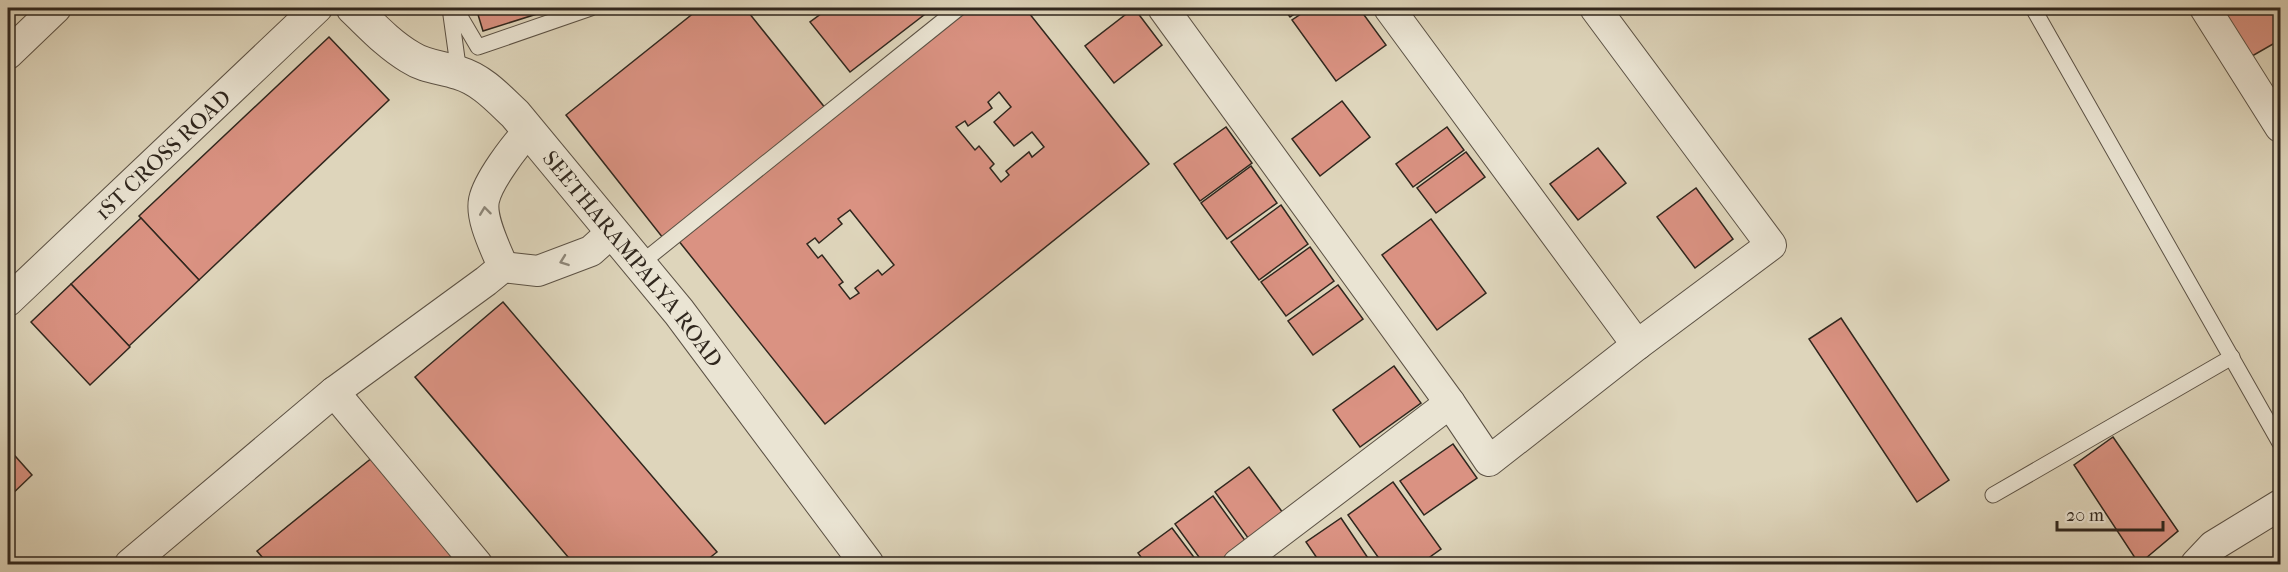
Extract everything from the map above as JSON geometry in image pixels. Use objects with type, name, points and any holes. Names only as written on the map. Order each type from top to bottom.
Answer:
[{"type":"street","points":[[8,54],[56,8]]},
{"type":"street","name":"1ST CROSS ROAD","points":[[8,301],[317,8]]},
{"type":"street","name":"SEETHARAMPALYA ROAD","points":[[353,8],[387,40],[411,58],[433,67],[459,73],[484,85],[529,131],[679,312],[867,564]]},
{"type":"street","points":[[1163,8],[1450,403],[1489,461],[1636,345],[1771,245],[1595,8]]},
{"type":"street","points":[[1389,8],[1636,345]]},
{"type":"street","points":[[2205,8],[2280,128]]},
{"type":"street","points":[[503,267],[487,226],[484,201],[500,168],[517,142],[529,131]]},
{"type":"street","points":[[130,564],[334,392],[503,267],[538,271],[591,251],[612,231]]},
{"type":"street","points":[[334,392],[477,564]]},
{"type":"street","points":[[1238,564],[1450,403]]},
{"type":"street","points":[[2205,555],[2280,505]]},
{"type":"lane","points":[[450,8],[459,73]]},
{"type":"lane","points":[[455,8],[478,47],[591,8]]},
{"type":"lane","points":[[640,264],[959,8]]},
{"type":"lane","points":[[2033,8],[2280,443]]},
{"type":"lane","points":[[1993,495],[2232,357]]},
{"type":"building","points":[[476,8],[556,8],[483,31]]},
{"type":"building","points":[[700,8],[745,8],[826,109],[663,238],[566,115]]},
{"type":"building","points":[[829,8],[933,8],[850,72],[810,22]]},
{"type":"building","points":[[969,8],[1025,8],[1149,164],[825,424],[678,240]],"holes":[[[999,92],[1011,107],[994,122],[1014,146],[1032,132],[1044,147],[1032,157],[1029,152],[1006,171],[1009,175],[1001,182],[990,168],[994,164],[979,146],[975,150],[956,127],[965,121],[968,126],[992,108],[988,102]],[[850,210],[894,265],[882,275],[878,270],[855,288],[859,293],[850,299],[839,285],[843,282],[822,255],[818,258],[807,244],[815,238],[819,243],[842,224],[838,219]]]},
{"type":"building","points":[[1134,8],[1162,45],[1114,83],[1085,46]]},
{"type":"building","points":[[1283,8],[1303,8],[1290,17]]},
{"type":"building","points":[[1310,8],[1359,8],[1386,45],[1336,81],[1292,20]]},
{"type":"building","points":[[2209,8],[2280,8],[2280,40],[2240,63]]},
{"type":"building","points":[[329,37],[389,100],[199,280],[139,216]]},
{"type":"building","points":[[1342,101],[1370,137],[1320,176],[1292,139]]},
{"type":"building","points":[[1226,127],[1252,163],[1200,201],[1174,164]]},
{"type":"building","points":[[1447,127],[1464,150],[1413,187],[1396,164]]},
{"type":"building","points":[[1598,148],[1626,183],[1578,220],[1550,184]]},
{"type":"building","points":[[1466,152],[1485,177],[1436,213],[1417,188]]},
{"type":"building","points":[[1251,166],[1277,203],[1227,239],[1201,203]]},
{"type":"building","points":[[1696,188],[1733,239],[1695,268],[1657,217]]},
{"type":"building","points":[[1281,205],[1308,244],[1259,280],[1231,242]]},
{"type":"building","points":[[141,218],[199,280],[129,346],[71,284]]},
{"type":"building","points":[[1431,219],[1486,293],[1437,330],[1382,255]]},
{"type":"building","points":[[1310,247],[1334,281],[1286,316],[1261,282]]},
{"type":"building","points":[[71,284],[130,347],[90,385],[31,322]]},
{"type":"building","points":[[1338,285],[1363,319],[1313,355],[1288,321]]},
{"type":"building","points":[[503,302],[717,552],[702,564],[574,564],[415,377]]},
{"type":"building","points":[[1841,318],[1949,480],[1917,502],[1809,339]]},
{"type":"building","points":[[1394,366],[1421,403],[1360,447],[1333,410]]},
{"type":"building","points":[[2113,437],[2178,531],[2139,564],[2074,465]]},
{"type":"building","points":[[1453,444],[1477,478],[1424,515],[1400,481]]},
{"type":"building","points":[[8,448],[32,475],[8,498]]},
{"type":"building","points":[[373,457],[459,564],[268,564],[257,551]]},
{"type":"building","points":[[1249,467],[1286,517],[1251,542],[1215,492]]},
{"type":"building","points":[[1393,482],[1441,549],[1420,564],[1383,564],[1348,515]]},
{"type":"building","points":[[1213,496],[1249,546],[1224,564],[1204,564],[1175,524]]},
{"type":"building","points":[[1341,518],[1372,564],[1321,564],[1306,542]]},
{"type":"building","points":[[1172,528],[1199,564],[1146,564],[1138,553]]}]
